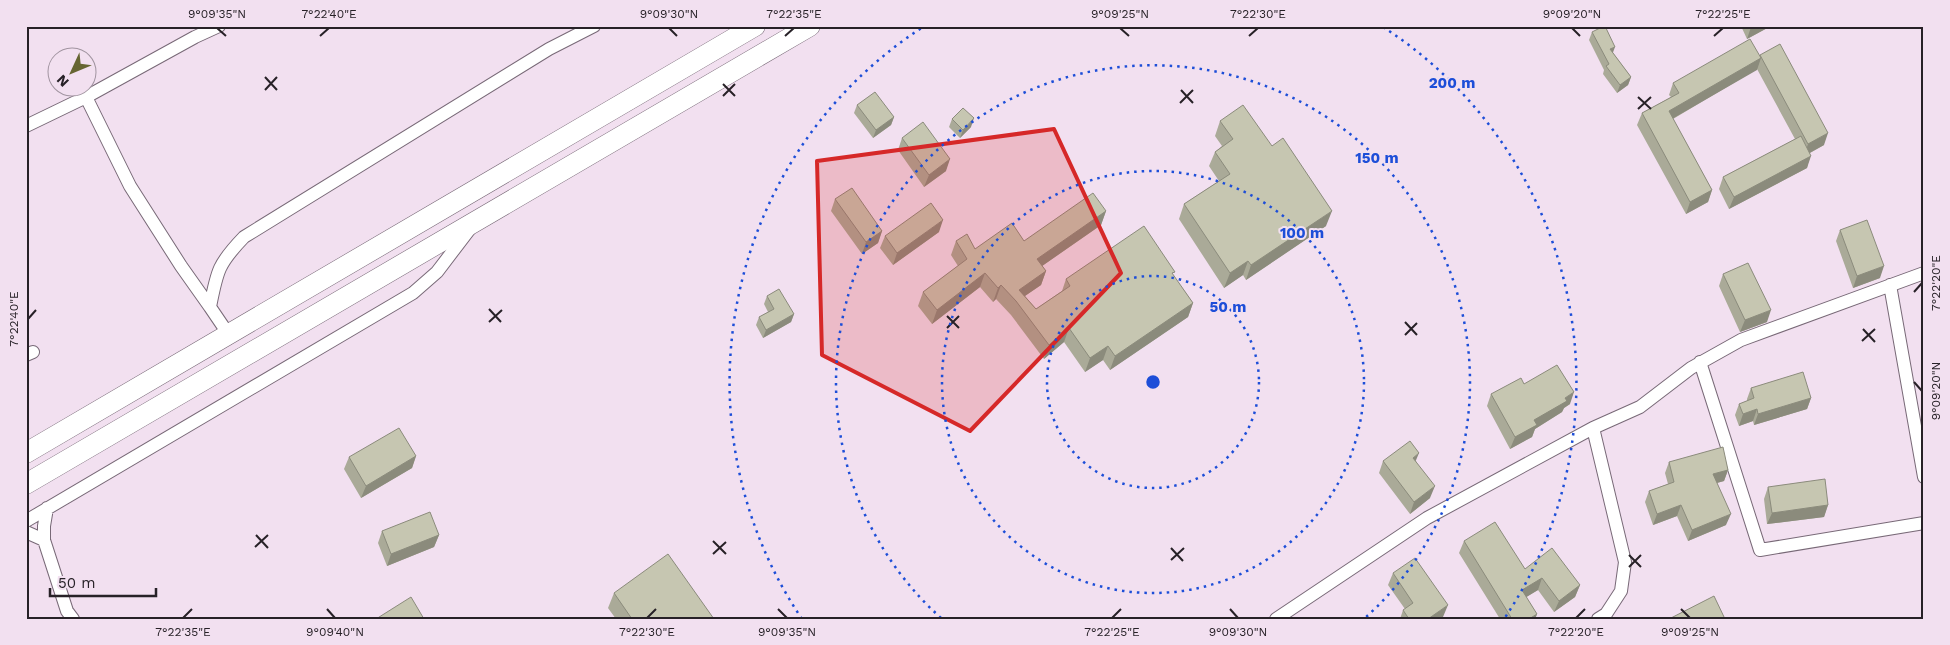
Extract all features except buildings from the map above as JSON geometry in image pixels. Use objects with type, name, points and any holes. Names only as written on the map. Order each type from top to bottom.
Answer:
[{"type":"main road","points":[[26,484],[810,26]]},
{"type":"main road","points":[[26,453],[753,27]]},
{"type":"street","points":[[98,90],[192,32],[220,26]]},
{"type":"street","points":[[210,307],[216,275],[226,256],[244,237],[549,49],[594,26]]},
{"type":"street","points":[[26,126],[84,98]]},
{"type":"street","points":[[86,98],[130,186],[181,266],[229,335]]},
{"type":"street","points":[[26,521],[413,293],[437,272],[475,222]]},
{"type":"street","points":[[1276,619],[1427,518],[1593,428],[1640,407],[1700,362],[1740,340],[1924,273]]},
{"type":"street","points":[[1890,285],[1924,477]]},
{"type":"street","points":[[1700,362],[1760,550],[1924,523]]},
{"type":"street","points":[[1593,428],[1625,562],[1621,591],[1606,614],[1598,619]]},
{"type":"street","points":[[47,508],[44,540],[69,616]]},
{"type":"street","points":[[26,532],[44,540]]},
{"type":"highlighted area","points":[[1054,129],[1121,273],[970,431],[822,355],[817,161]]}]
